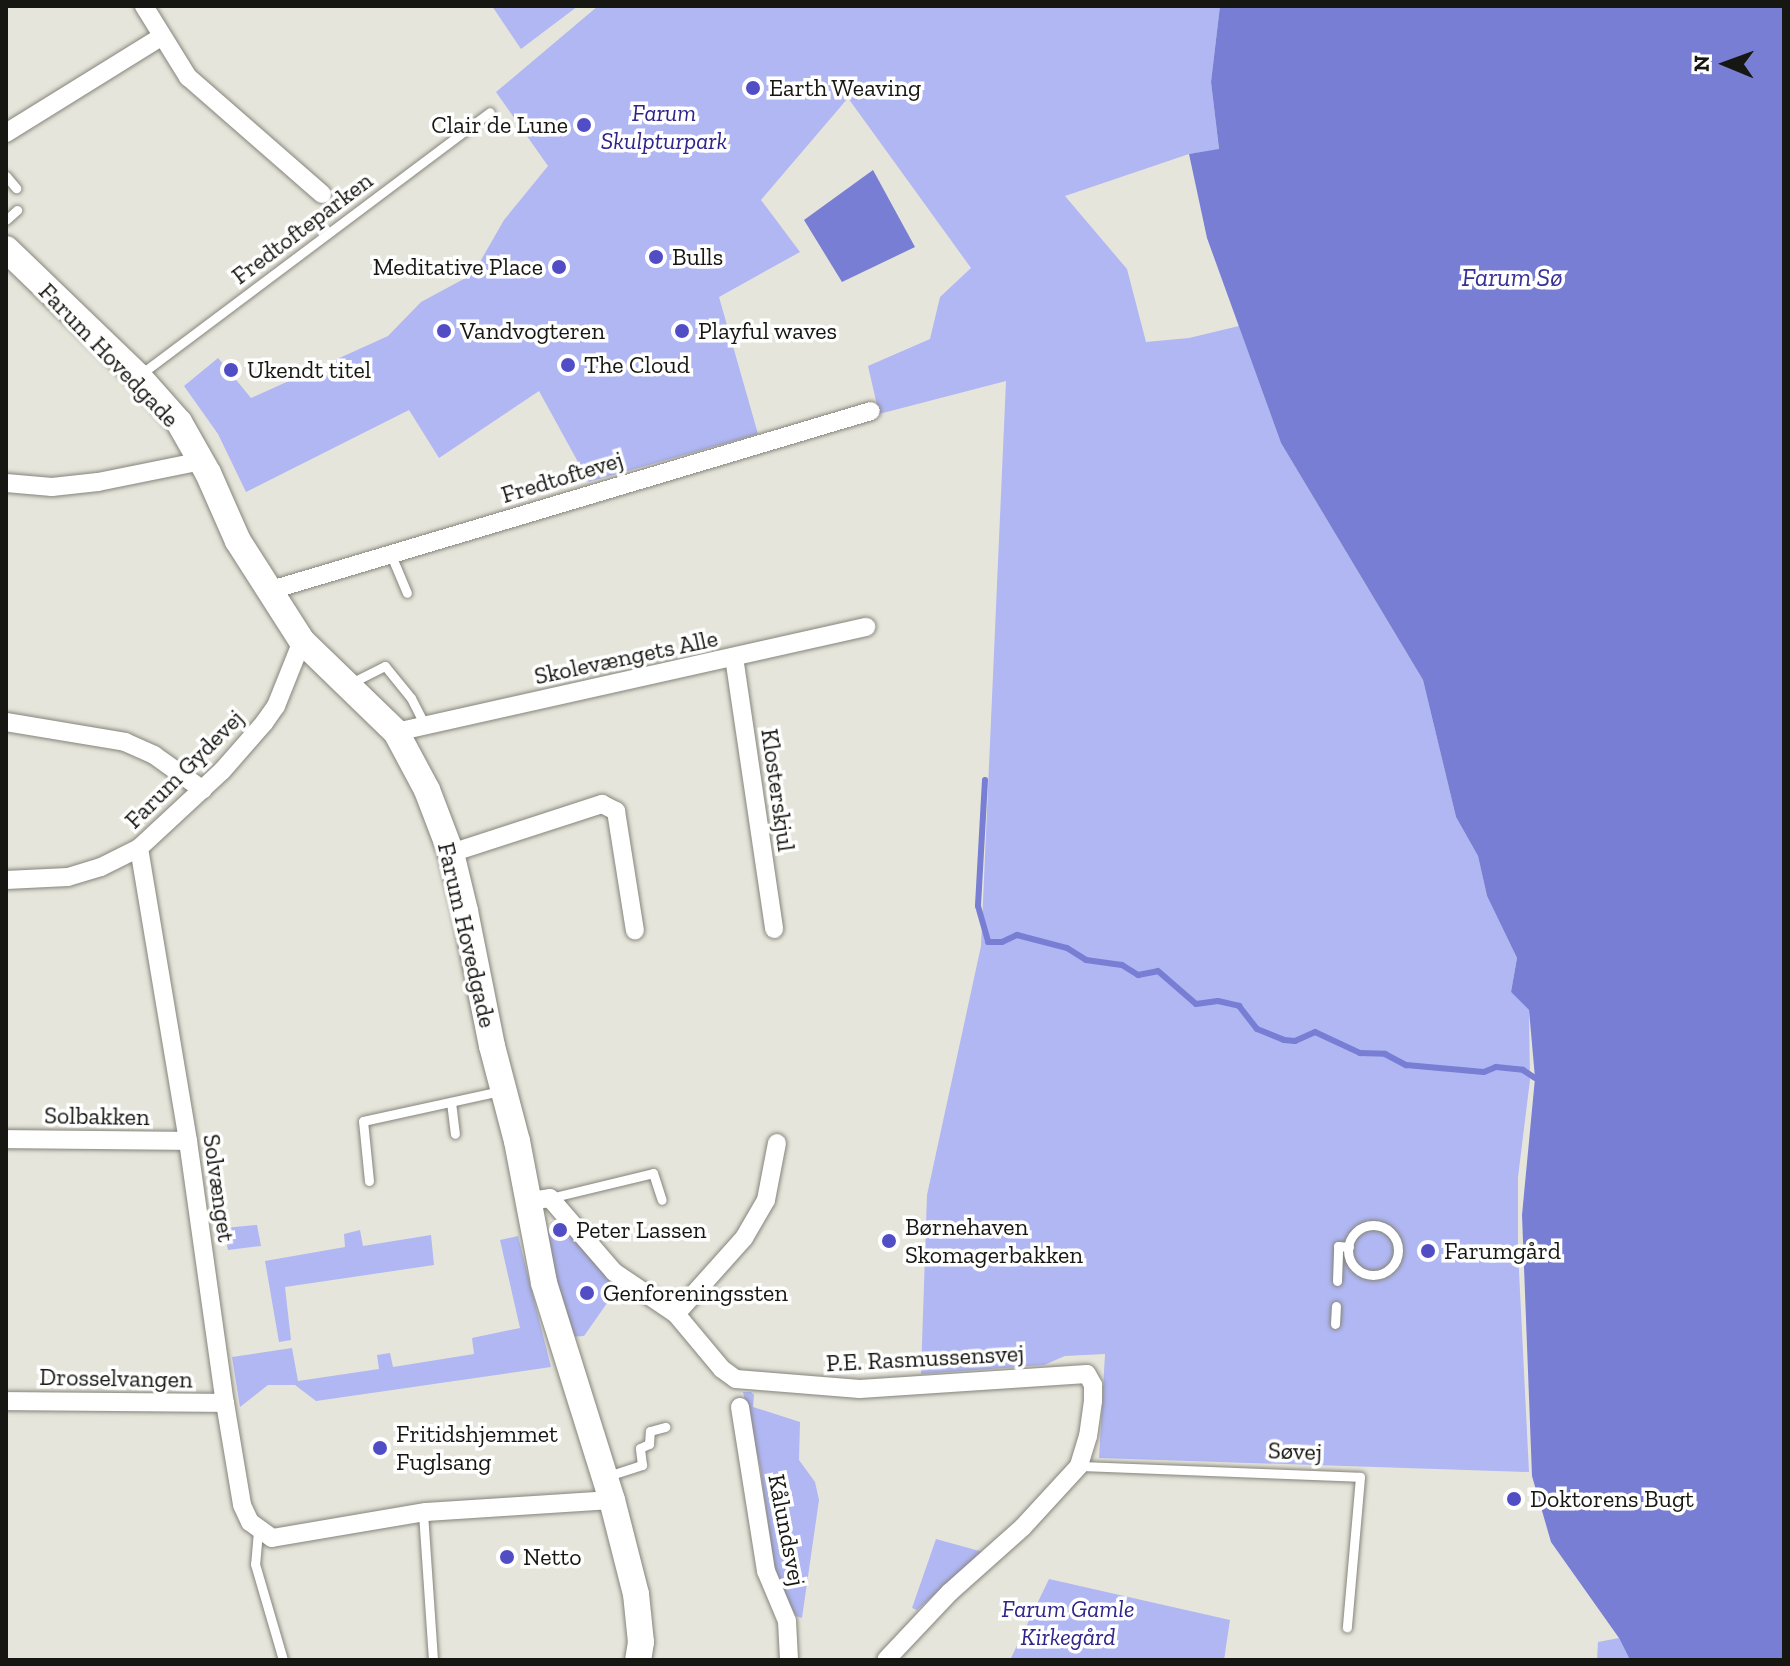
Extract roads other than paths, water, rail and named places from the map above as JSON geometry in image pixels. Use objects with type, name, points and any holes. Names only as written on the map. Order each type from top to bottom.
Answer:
[{"type":"street","points":[[144,6],[188,77],[219,108],[322,194]]},
{"type":"street","points":[[6,133],[161,37]]},
{"type":"street","name":"Farum Hovedgade","points":[[6,249],[138,376],[179,422],[202,461],[238,541],[268,591],[302,641],[396,732],[427,790],[451,853],[504,1090],[540,1200],[544,1283],[609,1488],[638,1603],[638,1660]]},
{"type":"street","name":"Fredtoftevej","points":[[268,591],[667,469],[871,411]]},
{"type":"street","points":[[6,483],[52,487],[98,482],[202,461]]},
{"type":"street","name":"Skolevængets Alle","points":[[396,732],[866,627]]},
{"type":"street","name":"Farum Gydevej","points":[[6,880],[68,877],[101,867],[139,848],[222,771],[276,706],[302,641]]},
{"type":"street","name":"Klosterskjul","points":[[734,657],[774,929]]},
{"type":"street","points":[[6,722],[125,742],[154,755],[203,790]]},
{"type":"street","points":[[451,853],[602,804],[616,811],[635,931]]},
{"type":"street","name":"Solvænget","points":[[139,848],[188,1141],[242,1505],[258,1531]]},
{"type":"street","name":"Solbakken","points":[[6,1139],[188,1141]]},
{"type":"street","points":[[540,1200],[614,1272],[676,1314],[744,1238],[766,1200],[777,1143]]},
{"type":"street","name":"P.E. Rasmussensvej","points":[[676,1314],[722,1369],[736,1379],[805,1387],[908,1388],[1087,1374],[1093,1385],[1093,1401],[1088,1436],[1079,1466]]},
{"type":"street","name":"Drosselvangen","points":[[6,1401],[225,1403]]},
{"type":"street","name":"Kålundsvej","points":[[740,1407],[766,1571],[787,1621],[789,1660]]},
{"type":"street","points":[[886,1660],[950,1592],[1023,1527],[1079,1466]]},
{"type":"street","points":[[258,1531],[272,1538],[423,1513],[609,1488]]},
{"type":"lane","name":"Fredtofteparken","points":[[138,376],[490,112]]},
{"type":"lane","points":[[6,176],[16,188]]},
{"type":"lane","points":[[6,220],[17,210]]},
{"type":"lane","points":[[391,555],[407,593]]},
{"type":"lane","points":[[347,686],[385,666],[411,698],[425,726]]},
{"type":"lane","points":[[369,1181],[363,1121],[504,1090]]},
{"type":"lane","points":[[451,1102],[455,1134]]},
{"type":"lane","points":[[540,1200],[653,1173],[662,1200]]},
{"type":"lane","points":[[1372,1225],[1386,1229],[1396,1239],[1399,1253],[1393,1266],[1381,1275],[1367,1275],[1355,1268],[1348,1255],[1349,1247],[1359,1230],[1372,1225]]},
{"type":"lane","points":[[1337,1281],[1338,1246],[1349,1247]]},
{"type":"lane","points":[[1335,1324],[1336,1306]]},
{"type":"lane","points":[[609,1488],[642,1465],[640,1448],[649,1444],[650,1431],[665,1427]]},
{"type":"lane","name":"Søvej","points":[[1079,1466],[1360,1477],[1347,1627]]},
{"type":"lane","points":[[423,1513],[433,1660]]},
{"type":"lane","points":[[258,1531],[255,1564],[283,1660]]},
{"type":"water","name":"Farum Sø","points":[[1220,6],[1784,6],[1784,1660],[1630,1660],[1619,1638],[1551,1542],[1532,1476],[1522,1215],[1535,1078],[1529,1010],[1511,992],[1517,958],[1487,896],[1478,856],[1456,817],[1423,680],[1281,443],[1207,238],[1189,154],[1219,149],[1211,82]]},
{"type":"water","points":[[873,170],[915,247],[842,282],[804,220]]},
{"type":"waterway","points":[[985,780],[978,906],[988,942],[1002,942],[1017,935],[1067,948],[1086,960],[1122,965],[1138,975],[1158,971],[1196,1004],[1218,1001],[1239,1006],[1257,1029],[1284,1040],[1295,1041],[1315,1032],[1360,1053],[1385,1054],[1406,1065],[1484,1072],[1496,1067],[1523,1070],[1535,1078]]},
{"type":"place","name":"Earth Weaving","points":[[753,88]]},
{"type":"place","name":"Clair de Lune","points":[[584,125]]},
{"type":"place","name":"Bulls","points":[[656,257]]},
{"type":"place","name":"Meditative Place","points":[[559,267]]},
{"type":"place","name":"Vandvogteren","points":[[444,331]]},
{"type":"place","name":"Playful waves","points":[[682,331]]},
{"type":"place","name":"The Cloud","points":[[568,365]]},
{"type":"place","name":"Ukendt titel","points":[[231,370]]},
{"type":"place","name":"Peter Lassen","points":[[560,1230]]},
{"type":"place","name":"Børnehaven Skomagerbakken","points":[[889,1241]]},
{"type":"place","name":"Farumgård","points":[[1428,1251]]},
{"type":"place","name":"Genforeningssten","points":[[587,1293]]},
{"type":"place","name":"Fritidshjemmet Fuglsang","points":[[380,1448]]},
{"type":"place","name":"Doktorens Bugt","points":[[1514,1499]]},
{"type":"place","name":"Netto","points":[[507,1557]]},
{"type":"park label","name":"Farum Skulpturpark","points":[[664,127]]},
{"type":"park label","name":"Farum Gamle Kirkegård","points":[[1068,1623]]}]
